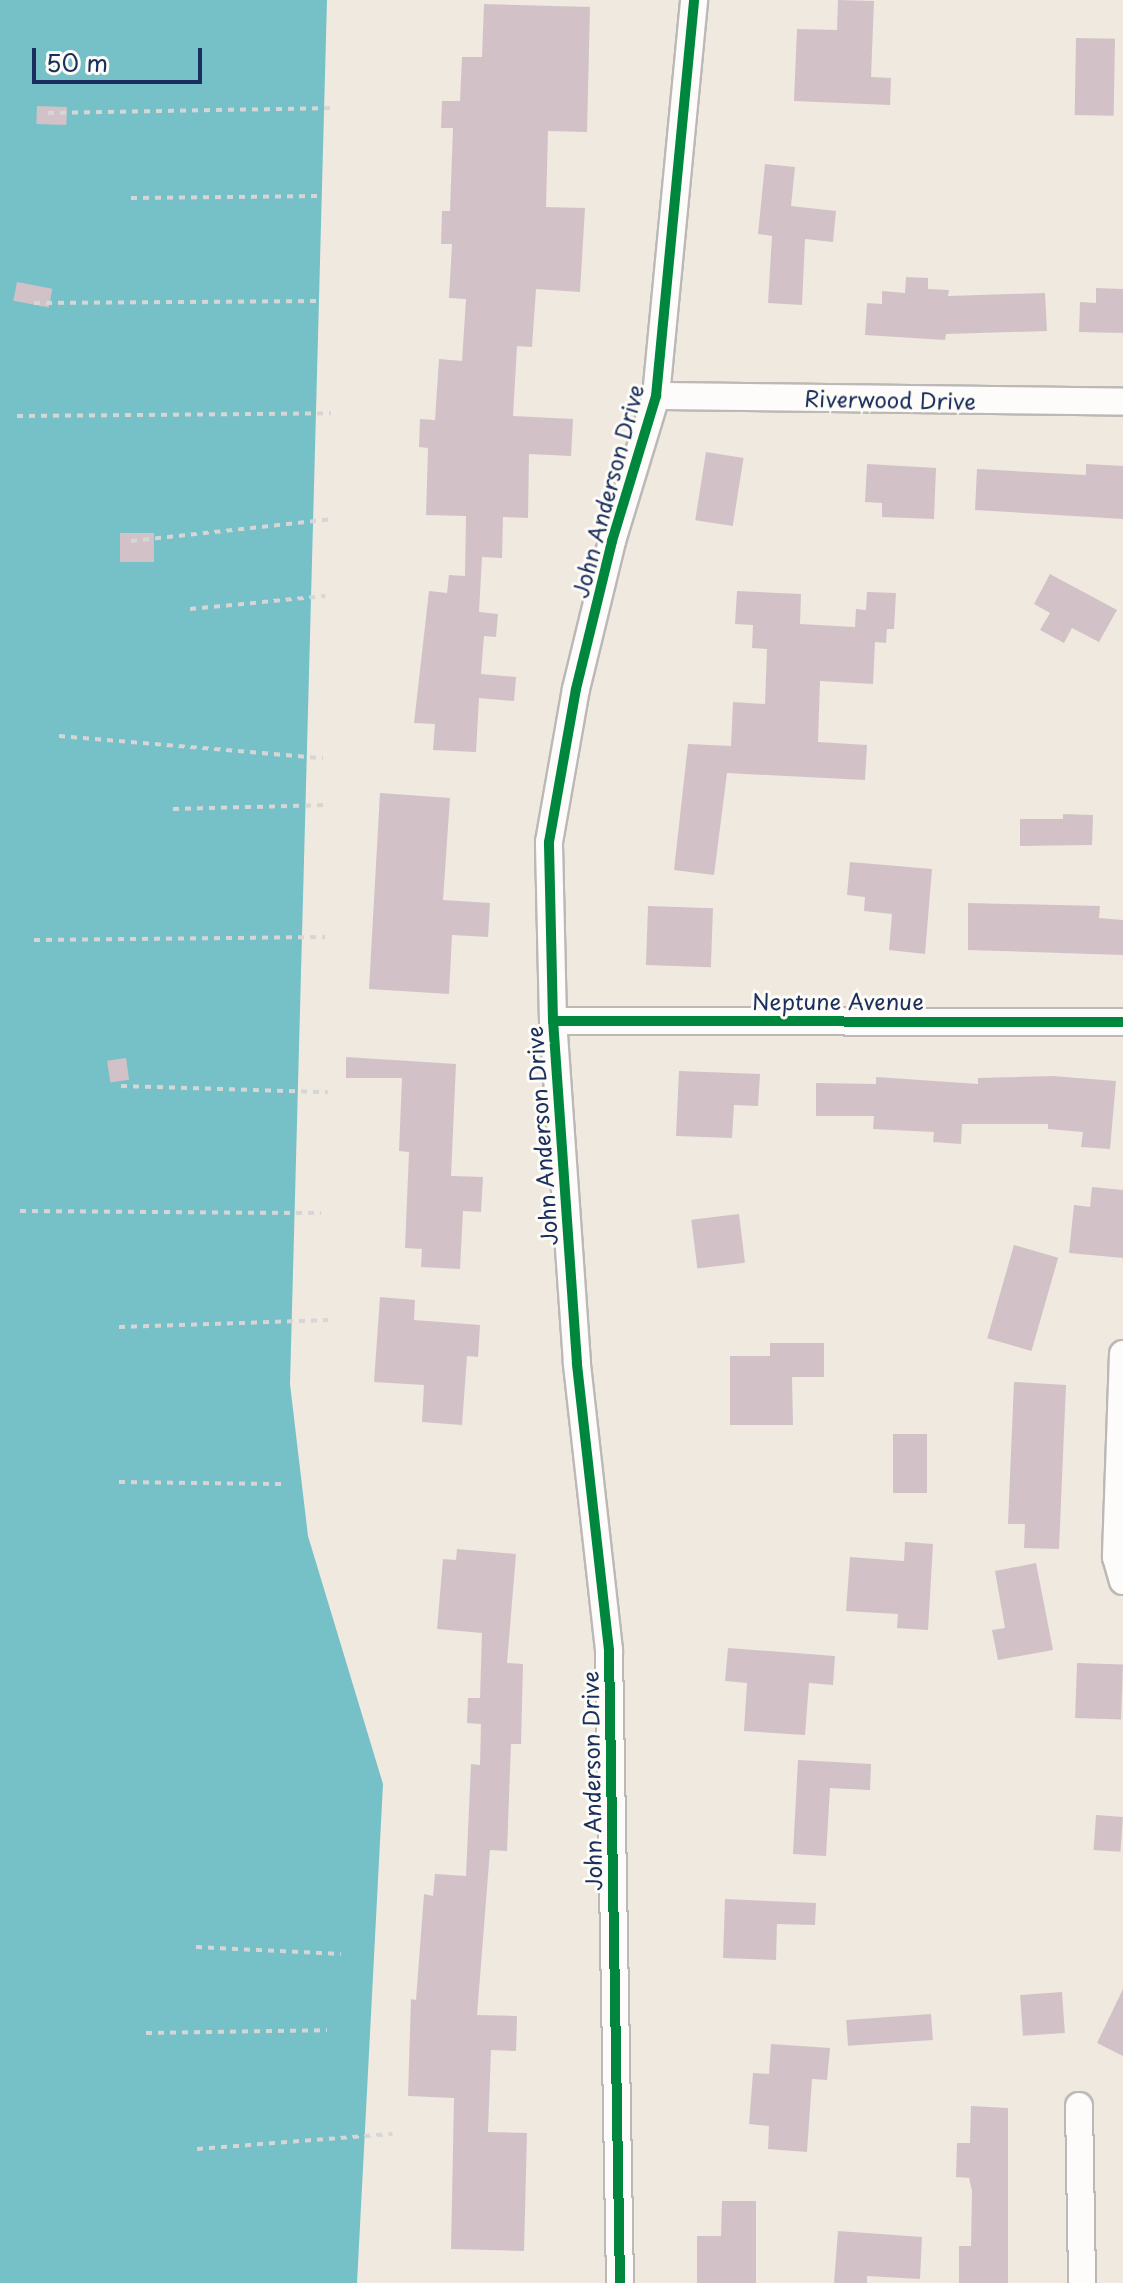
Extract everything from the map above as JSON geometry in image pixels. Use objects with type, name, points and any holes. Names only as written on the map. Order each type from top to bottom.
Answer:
[{"type":"street","name":"John Anderson Drive","points":[[620,2283],[609,1650],[577,1363],[553,1021],[549,842],[594,615],[656,396],[694,0]]},
{"type":"street","name":"Riverwood Drive","points":[[656,396],[1123,402]]},
{"type":"street","name":"Neptune Avenue","points":[[553,1021],[1123,1022]]},
{"type":"street","points":[[1123,1354],[1116,1557],[1123,1581]]},
{"type":"street","points":[[1079,2106],[1082,2283]]},
{"type":"path","points":[[48,113],[334,108]]},
{"type":"path","points":[[131,198],[321,196]]},
{"type":"path","points":[[34,303],[322,301]]},
{"type":"path","points":[[17,416],[331,413]]},
{"type":"path","points":[[131,541],[333,519]]},
{"type":"path","points":[[190,609],[325,596]]},
{"type":"path","points":[[59,736],[323,758]]},
{"type":"path","points":[[173,809],[325,805]]},
{"type":"path","points":[[34,940],[325,937]]},
{"type":"path","points":[[121,1086],[328,1092]]},
{"type":"path","points":[[20,1211],[321,1213]]},
{"type":"path","points":[[119,1327],[328,1320]]},
{"type":"path","points":[[119,1482],[282,1484]]},
{"type":"path","points":[[196,1947],[341,1954]]},
{"type":"path","points":[[146,2033],[327,2030]]},
{"type":"path","points":[[197,2149],[392,2134]]},
{"type":"water","points":[[0,0],[327,0],[290,1384],[308,1536],[383,1784],[357,2283],[0,2283]]},
{"type":"building","points":[[838,0],[874,1],[871,77],[891,78],[890,105],[794,101],[797,29],[837,30]]},
{"type":"building","points":[[484,4],[590,7],[587,132],[548,131],[546,207],[585,208],[580,292],[536,289],[532,347],[517,346],[513,416],[573,419],[571,456],[529,454],[528,518],[503,517],[502,558],[482,557],[479,612],[498,614],[496,637],[484,636],[481,674],[516,677],[514,701],[479,698],[476,752],[433,750],[435,724],[414,723],[429,591],[447,593],[449,575],[465,576],[466,516],[426,515],[428,448],[419,447],[420,419],[435,420],[439,359],[462,361],[466,299],[449,298],[452,244],[441,244],[442,211],[450,211],[453,128],[441,128],[442,101],[460,101],[462,57],[482,57]]},
{"type":"building","points":[[1076,38],[1115,39],[1114,116],[1075,115]]},
{"type":"building","points":[[37,106],[67,107],[66,125],[36,124]]},
{"type":"building","points":[[765,164],[795,167],[791,206],[836,211],[833,242],[805,239],[802,305],[768,303],[772,236],[758,234]]},
{"type":"building","points":[[906,277],[928,278],[928,289],[949,290],[948,296],[1045,293],[1047,331],[946,334],[945,340],[865,335],[867,303],[882,304],[882,291],[905,293]]},
{"type":"building","points":[[17,282],[52,289],[49,308],[13,301]]},
{"type":"building","points":[[1096,288],[1123,289],[1123,333],[1079,332],[1080,302],[1096,303]]},
{"type":"building","points":[[706,452],[744,458],[733,526],[695,520]]},
{"type":"building","points":[[867,464],[936,468],[934,519],[882,517],[882,503],[865,502]]},
{"type":"building","points":[[1086,464],[1123,466],[1123,519],[975,510],[977,469],[1086,475]]},
{"type":"building","points":[[120,533],[154,533],[154,562],[120,562]]},
{"type":"building","points":[[1050,574],[1117,610],[1099,642],[1072,628],[1064,643],[1040,630],[1050,613],[1034,604]]},
{"type":"building","points":[[737,591],[801,594],[800,624],[855,627],[856,609],[866,610],[867,592],[896,593],[894,629],[887,629],[886,643],[875,642],[873,684],[820,681],[818,742],[867,745],[865,780],[727,773],[714,875],[674,870],[688,744],[731,746],[733,702],[765,704],[767,649],[752,648],[753,625],[735,624]]},
{"type":"building","points":[[380,793],[450,798],[443,900],[490,903],[488,937],[452,935],[449,994],[369,989]]},
{"type":"building","points":[[1063,814],[1093,815],[1092,845],[1020,846],[1020,819],[1063,819]]},
{"type":"building","points":[[850,862],[932,869],[925,954],[889,950],[892,914],[864,911],[865,897],[847,895]]},
{"type":"building","points":[[968,903],[1100,906],[1099,918],[1123,920],[1123,955],[968,950]]},
{"type":"building","points":[[648,906],[713,908],[711,967],[646,965]]},
{"type":"building","points":[[346,1057],[456,1064],[451,1176],[483,1177],[481,1212],[463,1211],[460,1269],[421,1267],[422,1249],[405,1248],[409,1152],[399,1151],[402,1078],[346,1078]]},
{"type":"building","points":[[126,1058],[129,1080],[110,1082],[107,1061]]},
{"type":"building","points":[[679,1071],[760,1074],[758,1106],[734,1105],[732,1138],[676,1136]]},
{"type":"building","points":[[1052,1076],[1116,1081],[1110,1149],[1081,1147],[1083,1132],[1048,1129],[1048,1124],[962,1124],[961,1144],[933,1142],[934,1132],[873,1129],[874,1116],[816,1116],[816,1083],[876,1084],[876,1077],[978,1084],[978,1078]]},
{"type":"building","points":[[1092,1187],[1123,1190],[1123,1258],[1069,1253],[1074,1205],[1090,1207]]},
{"type":"building","points":[[739,1214],[745,1263],[697,1268],[691,1220]]},
{"type":"building","points":[[1014,1245],[1058,1258],[1031,1351],[987,1338]]},
{"type":"building","points":[[380,1297],[415,1300],[414,1320],[480,1325],[478,1357],[467,1356],[462,1425],[422,1422],[424,1385],[374,1382]]},
{"type":"building","points":[[770,1343],[824,1343],[824,1377],[792,1377],[793,1425],[730,1425],[730,1356],[770,1356]]},
{"type":"building","points":[[1014,1382],[1066,1385],[1059,1549],[1024,1548],[1025,1524],[1008,1524]]},
{"type":"building","points":[[893,1434],[927,1434],[927,1493],[893,1493]]},
{"type":"building","points":[[905,1542],[933,1544],[928,1630],[897,1628],[898,1614],[846,1611],[850,1557],[904,1561]]},
{"type":"building","points":[[457,1549],[516,1554],[507,1663],[523,1664],[521,1744],[511,1744],[507,1851],[490,1850],[477,2015],[517,2016],[516,2051],[491,2050],[488,2132],[527,2133],[524,2251],[451,2249],[454,2098],[408,2096],[411,1999],[416,2000],[424,1894],[433,1896],[435,1874],[466,1876],[471,1764],[480,1765],[481,1724],[467,1723],[468,1698],[480,1698],[482,1633],[437,1629],[443,1559],[456,1560]]},
{"type":"building","points":[[1036,1563],[1053,1650],[998,1660],[992,1630],[1005,1628],[995,1571]]},
{"type":"building","points":[[728,1648],[835,1656],[833,1685],[809,1683],[805,1735],[744,1731],[747,1683],[725,1681]]},
{"type":"building","points":[[1077,1663],[1123,1665],[1121,1720],[1075,1718]]},
{"type":"building","points":[[798,1760],[871,1764],[870,1790],[830,1788],[826,1856],[793,1854]]},
{"type":"building","points":[[1096,1815],[1123,1817],[1120,1852],[1094,1850]]},
{"type":"building","points":[[725,1899],[816,1903],[815,1925],[777,1924],[776,1960],[723,1958]]},
{"type":"building","points":[[1123,1989],[1123,2056],[1097,2043]]},
{"type":"building","points":[[1062,1992],[1065,2033],[1023,2036],[1020,1995]]},
{"type":"building","points":[[931,2014],[933,2040],[848,2046],[846,2020]]},
{"type":"building","points":[[771,2044],[830,2048],[827,2080],[812,2079],[807,2152],[768,2149],[769,2126],[749,2124],[753,2073],[769,2074]]},
{"type":"building","points":[[971,2106],[1008,2108],[1008,2283],[959,2283],[959,2246],[971,2246],[972,2191],[969,2178],[956,2177],[957,2143],[970,2143]]},
{"type":"building","points":[[722,2201],[756,2201],[756,2283],[697,2283],[697,2236],[721,2236]]},
{"type":"building","points":[[838,2231],[922,2237],[920,2279],[867,2276],[867,2283],[834,2283]]},
{"type":"cycle path","points":[[620,2283],[609,1650],[577,1363],[553,1021],[549,842],[576,689],[612,541],[656,396],[694,0]]},
{"type":"cycle path","points":[[553,1021],[1123,1022]]}]
